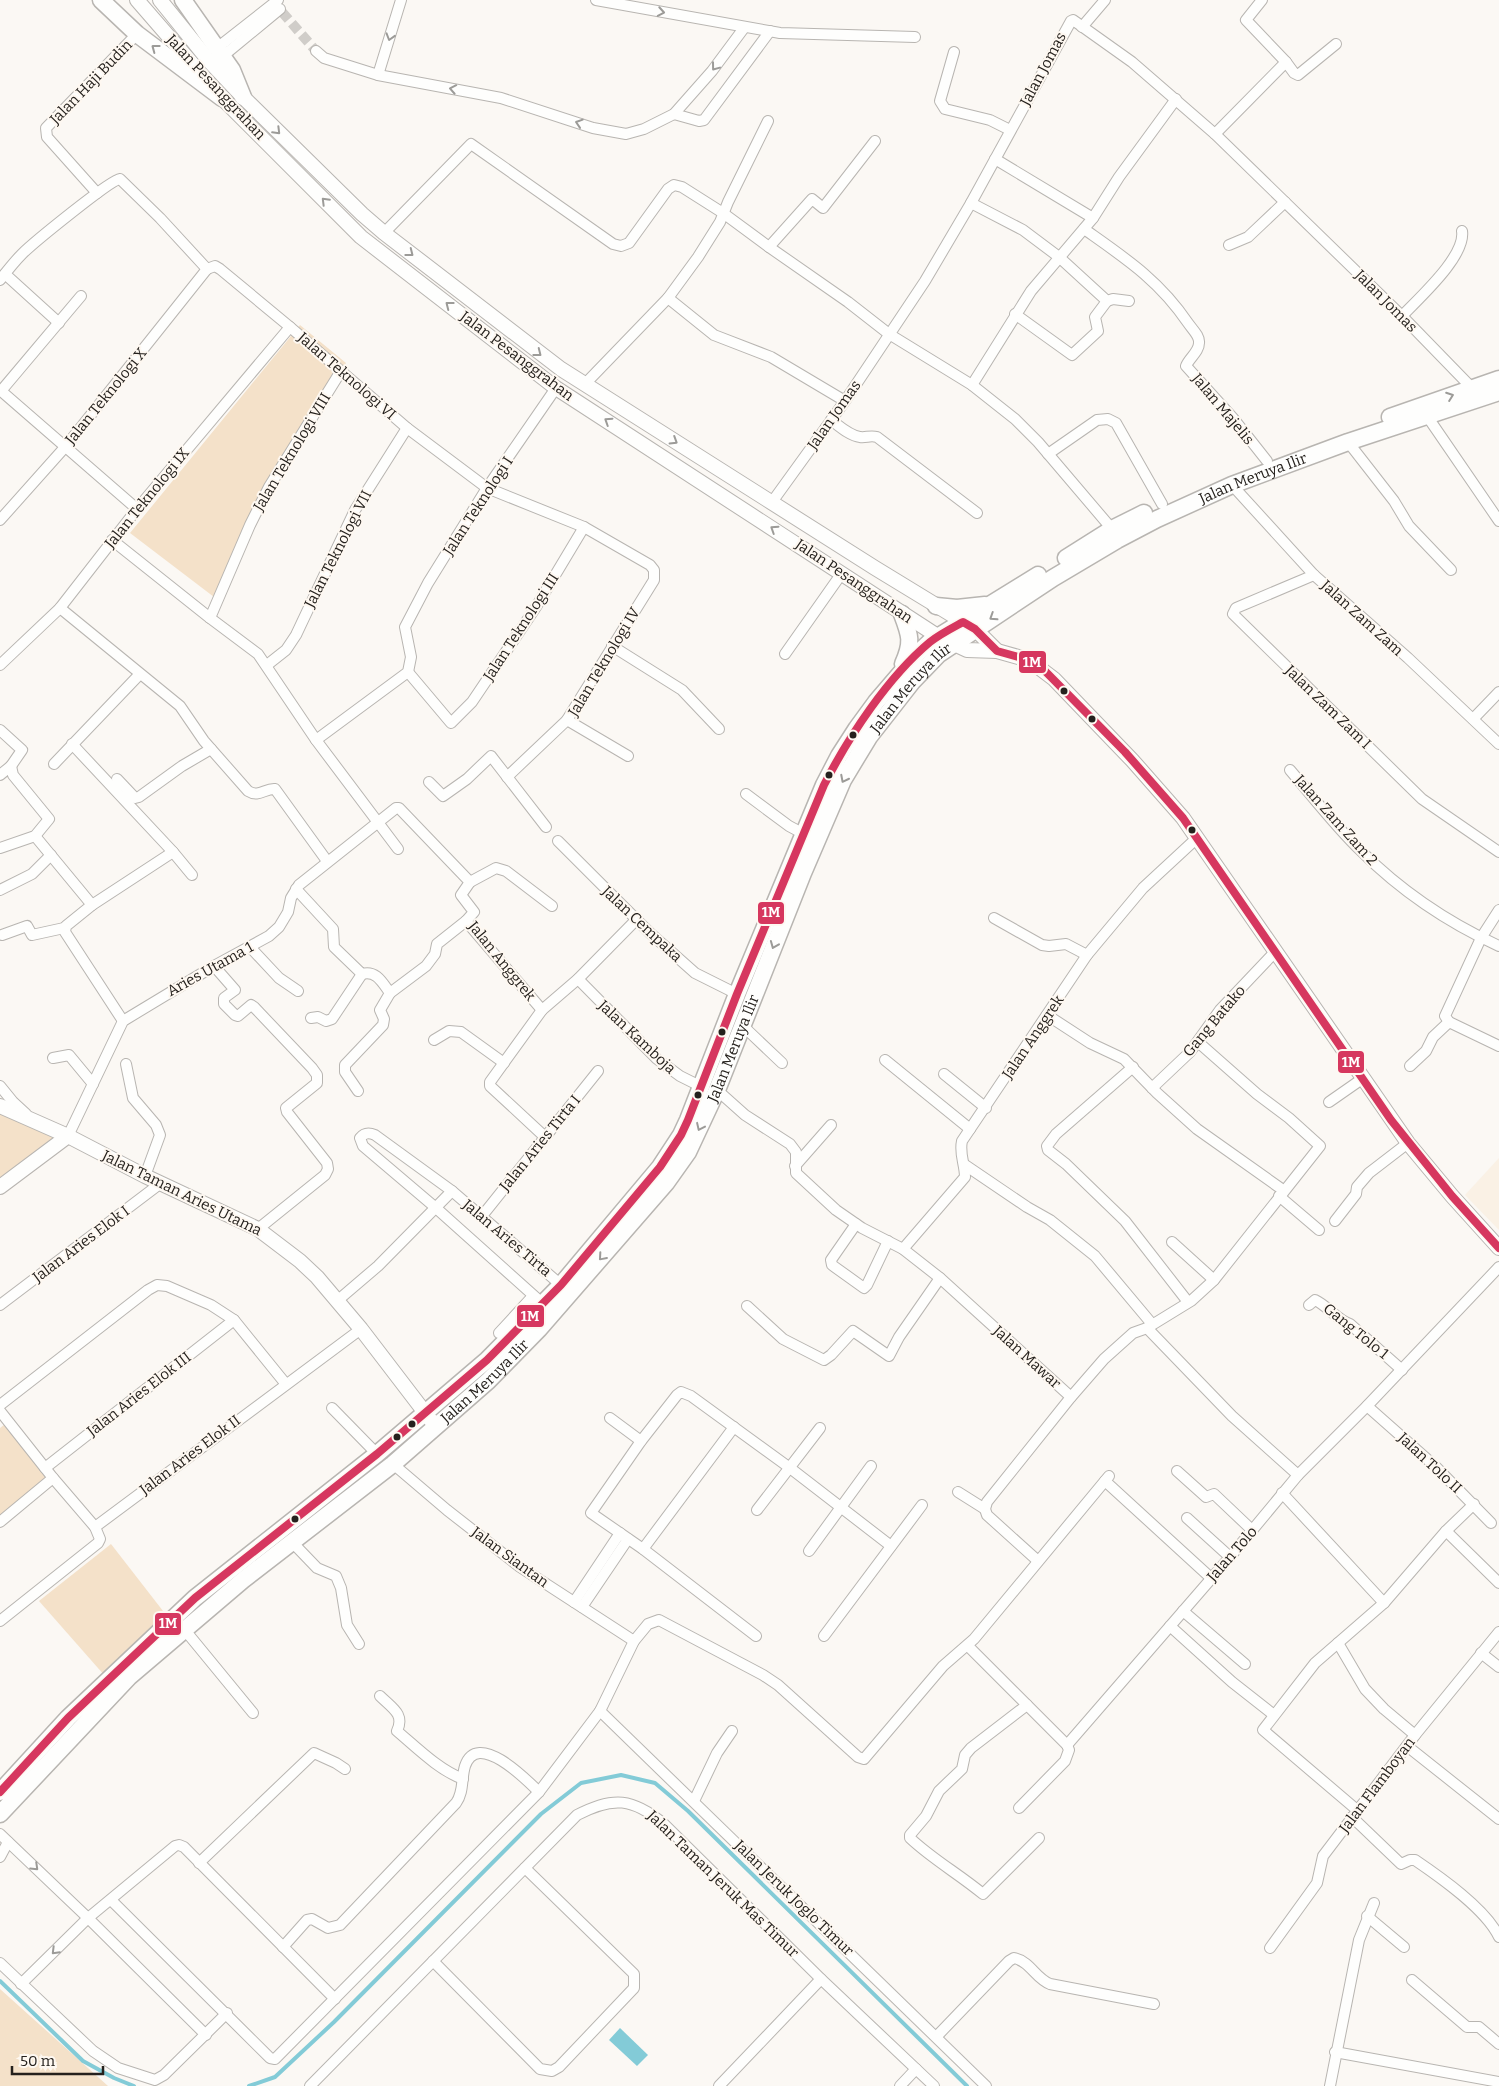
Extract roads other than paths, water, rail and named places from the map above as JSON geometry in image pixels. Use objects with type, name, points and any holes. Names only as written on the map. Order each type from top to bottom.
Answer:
[{"type":"main road","points":[[101,0],[137,34],[222,98]]},
{"type":"main road","name":"Jalan Pesanggrahan","points":[[137,0],[222,98],[361,237],[556,388],[945,641],[967,650],[997,651],[1029,660],[1054,679],[1145,774],[1176,810],[1408,1143],[1499,1248]]},
{"type":"main road","name":"Jalan Pesanggrahan","points":[[160,0],[217,55]]},
{"type":"main road","points":[[183,0],[217,55],[232,70],[243,97]]},
{"type":"main road","name":"Jalan Pesanggrahan","points":[[243,97],[362,214],[547,360],[969,626],[997,651]]},
{"type":"main road","points":[[419,282],[430,269]]},
{"type":"main road","points":[[433,293],[444,280]]},
{"type":"main road","name":"Jalan Meruya Ilir","points":[[969,626],[991,604],[1112,529],[1162,504],[1267,461],[1499,379]]},
{"type":"main road","name":"Jalan Meruya Ilir","points":[[0,1814],[129,1677],[155,1645],[184,1629],[200,1604],[292,1542],[393,1464],[488,1381],[539,1329],[666,1183],[688,1152],[710,1088],[737,994],[824,785],[839,756],[857,728],[898,675],[918,653],[945,641],[1134,530],[1232,485],[1348,442],[1499,392]]},
{"type":"main road","points":[[809,551],[821,534]]},
{"type":"main road","points":[[936,606],[958,608],[991,604]]},
{"type":"main road","points":[[898,675],[911,644],[910,635],[902,614]]},
{"type":"main road","name":"Jalan Meruya Ilir","points":[[0,1792],[68,1718],[487,1360],[538,1300],[561,1285],[668,1156],[710,1088],[742,1026],[818,836],[843,780],[869,737],[912,682],[939,654],[945,641]]},
{"type":"main road","name":"Jalan Taman Aries Utama","points":[[0,1106],[68,1136],[145,1176],[258,1229],[300,1261],[317,1277],[361,1329],[436,1427]]},
{"type":"main road","points":[[0,1187],[68,1136]]},
{"type":"street","points":[[378,75],[401,0]]},
{"type":"street","points":[[596,0],[780,33],[916,37]]},
{"type":"street","points":[[1082,27],[1105,0]]},
{"type":"street","points":[[1262,0],[1246,20],[1294,73],[1298,75],[1336,44]]},
{"type":"street","points":[[217,55],[278,6]]},
{"type":"street","name":"Jalan Jomas","points":[[772,502],[845,401],[925,281],[996,158],[1068,22],[1073,20],[1132,62],[1215,134],[1402,316],[1472,388]]},
{"type":"street","points":[[316,51],[324,58],[378,75],[501,98],[593,128],[626,134],[644,129],[674,114],[712,71],[744,28]]},
{"type":"street","points":[[674,114],[698,122],[704,120],[770,31]]},
{"type":"street","name":"Jalan Haji Budin","points":[[97,193],[47,138],[46,130],[137,34]]},
{"type":"street","points":[[954,52],[940,101],[945,109],[990,120],[1010,130]]},
{"type":"street","points":[[1215,134],[1286,62]]},
{"type":"street","points":[[972,385],[1031,291],[1093,218],[1119,177],[1176,99]]},
{"type":"street","points":[[584,385],[668,298],[698,257],[718,226],[768,121]]},
{"type":"street","points":[[769,247],[812,199],[823,208],[875,141]]},
{"type":"street","points":[[384,233],[471,144],[613,244],[622,246],[629,243],[668,190],[674,185],[682,187],[723,213],[848,302],[889,334],[972,385],[1015,419],[1048,454],[1112,529]]},
{"type":"street","points":[[996,158],[1093,218]]},
{"type":"street","points":[[59,323],[2,277],[22,254],[115,179],[120,179],[154,211],[207,269]]},
{"type":"street","points":[[1228,245],[1248,237],[1286,202]]},
{"type":"street","points":[[971,203],[1014,225],[1059,257],[1107,301]]},
{"type":"street","name":"Jalan Majelis","points":[[1084,229],[1132,263],[1176,304],[1199,338],[1198,348],[1186,366],[1233,418],[1267,461]]},
{"type":"street","points":[[1402,316],[1454,259],[1463,239],[1462,231]]},
{"type":"street","name":"Jalan Teknologi VI","points":[[207,269],[215,266],[220,269],[290,326],[407,428],[487,488],[584,527],[654,569]]},
{"type":"street","name":"Jalan Teknologi X","points":[[0,520],[66,446],[207,269]]},
{"type":"street","points":[[81,296],[1,391],[137,509]]},
{"type":"street","points":[[668,298],[714,335],[771,357],[845,401]]},
{"type":"street","points":[[1016,314],[1072,355],[1098,330],[1095,317],[1107,301],[1113,299],[1129,301]]},
{"type":"street","name":"Jalan Teknologi IX","points":[[0,665],[60,608],[137,509],[290,326]]},
{"type":"street","name":"Jalan Teknologi VIII","points":[[210,618],[250,525],[269,487],[342,371]]},
{"type":"street","name":"Jalan Teknologi I","points":[[408,672],[411,658],[406,628],[428,583],[487,488],[556,388]]},
{"type":"street","points":[[1427,416],[1499,521]]},
{"type":"street","points":[[1048,454],[1097,420],[1108,419],[1116,424],[1162,504]]},
{"type":"street","points":[[831,420],[846,431],[859,437],[877,437],[977,513]]},
{"type":"street","name":"Jalan Teknologi VII","points":[[266,665],[286,650],[296,635],[354,510],[407,428]]},
{"type":"street","points":[[1348,442],[1394,501],[1409,526],[1451,570]]},
{"type":"street","name":"Jalan Zam Zam","points":[[1232,485],[1314,576],[1499,744]]},
{"type":"street","name":"Jalan Teknologi III","points":[[408,672],[451,723],[472,702],[536,607],[584,527]]},
{"type":"street","points":[[112,540],[258,654],[316,740],[398,849]]},
{"type":"street","name":"Jalan Teknologi IV","points":[[628,756],[567,720],[654,580],[654,569]]},
{"type":"street","points":[[785,654],[842,573]]},
{"type":"street","name":"Jalan Zam Zam I","points":[[1314,576],[1236,608],[1233,614],[1422,799],[1499,852]]},
{"type":"street","points":[[60,608],[180,706],[211,749],[253,794],[260,794],[270,789],[275,790],[327,861]]},
{"type":"street","points":[[612,646],[682,690],[719,728]]},
{"type":"street","points":[[316,740],[408,672]]},
{"type":"street","points":[[54,764],[139,674]]},
{"type":"street","points":[[1473,719],[1499,692]]},
{"type":"street","points":[[508,777],[567,720]]},
{"type":"street","points":[[0,730],[22,751],[11,766],[0,775]]},
{"type":"street","points":[[72,744],[173,852],[192,876]]},
{"type":"street","points":[[117,779],[135,798],[139,797],[182,766],[211,749]]},
{"type":"street","points":[[428,782],[443,796],[467,779],[491,756],[546,827]]},
{"type":"street","points":[[0,848],[35,836],[48,822],[49,816],[13,775],[11,766]]},
{"type":"street","name":"Jalan Zam Zam 2","points":[[1290,770],[1342,832],[1382,871],[1414,896],[1481,938],[1499,946]]},
{"type":"street","points":[[746,794],[804,834]]},
{"type":"street","points":[[377,822],[396,808],[399,808],[470,882],[496,868],[500,868],[552,906]]},
{"type":"street","name":"Aries Utama 1","points":[[123,1021],[214,966],[269,936],[279,927],[288,912],[291,898],[296,890],[327,861],[377,822]]},
{"type":"street","points":[[35,836],[52,854],[92,905]]},
{"type":"street","name":"Jalan Anggrek","points":[[903,1250],[965,1177],[965,1165],[960,1149],[962,1141],[1088,955],[1142,888],[1197,838]]},
{"type":"street","name":"Jalan Cempaka","points":[[558,841],[636,920],[695,973],[737,994]]},
{"type":"street","points":[[2,935],[27,926],[32,935],[64,928],[92,905],[173,852]]},
{"type":"street","points":[[0,890],[32,874],[52,854]]},
{"type":"street","name":"Jalan Anggrek","points":[[470,882],[461,895],[474,912],[466,921],[542,1010],[578,979],[636,920]]},
{"type":"street","points":[[296,890],[333,929],[334,947],[362,974]]},
{"type":"street","points":[[1499,910],[1481,938],[1445,1016],[1449,1022],[1499,1046]]},
{"type":"street","points":[[994,918],[1042,945],[1066,944],[1088,955]]},
{"type":"street","points":[[358,1091],[345,1072],[345,1065],[383,1025],[384,1019],[380,1010],[390,993],[426,966],[435,954],[437,944],[466,921]]},
{"type":"street","points":[[64,928],[123,1021],[68,1136]]},
{"type":"street","points":[[250,947],[279,978],[298,991]]},
{"type":"street","name":"Gang Batako","points":[[1152,1088],[1198,1042],[1220,1010],[1275,952]]},
{"type":"street","points":[[214,966],[235,990],[224,998],[224,1004],[238,1016],[248,1006],[254,1007],[312,1068],[317,1077],[317,1083],[286,1108],[287,1112],[327,1163],[328,1169],[325,1175],[258,1229]]},
{"type":"street","points":[[311,1018],[318,1017],[326,1022],[332,1019],[362,974],[368,972],[375,974],[390,993]]},
{"type":"street","name":"Jalan Kamboja","points":[[578,979],[657,1059],[680,1076],[710,1088]]},
{"type":"street","points":[[542,1010],[490,1082],[490,1086],[545,1136]]},
{"type":"street","points":[[1047,1015],[1090,1043],[1124,1059],[1152,1088],[1197,1129],[1281,1193],[1318,1230]]},
{"type":"street","points":[[1410,1066],[1426,1051],[1433,1037],[1449,1022]]},
{"type":"street","points":[[742,1026],[782,1063]]},
{"type":"street","points":[[434,1040],[449,1031],[461,1032],[504,1063]]},
{"type":"street","name":"Jalan Mawar","points":[[710,1088],[790,1144],[796,1152],[796,1173],[836,1210],[856,1224],[903,1250],[940,1278],[1071,1397],[1123,1340],[1133,1333],[1150,1326],[1188,1302],[1200,1294],[1214,1280],[1320,1144],[1256,1094],[1198,1042]]},
{"type":"street","points":[[53,1058],[68,1055],[93,1084]]},
{"type":"street","points":[[885,1060],[970,1129]]},
{"type":"street","points":[[126,1064],[133,1098],[156,1125],[160,1135],[145,1176]]},
{"type":"street","points":[[1133,1067],[1056,1134],[1047,1146],[1048,1150],[1066,1164],[1125,1221],[1188,1302]]},
{"type":"street","name":"Jalan Aries Tirta I","points":[[482,1216],[598,1071]]},
{"type":"street","points":[[944,1074],[986,1108]]},
{"type":"street","points":[[1330,1102],[1362,1079]]},
{"type":"street","points":[[0,1086],[13,1102],[33,1120]]},
{"type":"street","points":[[795,1166],[831,1125]]},
{"type":"street","points":[[337,1301],[378,1266],[436,1208],[452,1191],[375,1135],[363,1134],[360,1138],[363,1146],[436,1208]]},
{"type":"street","points":[[1335,1221],[1356,1194],[1357,1186],[1408,1143]]},
{"type":"street","points":[[965,1165],[1027,1208],[1050,1220],[1095,1256],[1150,1326],[1232,1416],[1298,1475]]},
{"type":"street","name":"Jalan Aries Elok I","points":[[0,1305],[162,1183]]},
{"type":"street","name":"Jalan Aries Tirta","points":[[452,1191],[561,1285]]},
{"type":"street","name":"Jalan Aries Tirta","points":[[436,1208],[538,1300]]},
{"type":"street","points":[[856,1224],[831,1260],[832,1265],[864,1288],[888,1241]]},
{"type":"street","points":[[1172,1242],[1214,1280]]},
{"type":"street","name":"Jalan Tolo","points":[[1067,1745],[1230,1557],[1298,1475],[1499,1268]]},
{"type":"street","points":[[748,1306],[782,1338],[824,1360],[853,1331],[889,1356],[899,1337],[940,1278]]},
{"type":"street","points":[[0,1405],[157,1285],[167,1286],[211,1305],[234,1320],[286,1384]]},
{"type":"street","points":[[500,1333],[538,1300]]},
{"type":"street","name":"Gang Tolo 1","points":[[1308,1305],[1315,1300],[1323,1303],[1402,1370]]},
{"type":"street","name":"Jalan Aries Elok III","points":[[45,1468],[234,1320]]},
{"type":"street","name":"Jalan Aries Elok II","points":[[96,1527],[361,1329]]},
{"type":"street","points":[[756,1636],[643,1549],[591,1513],[641,1440],[681,1392],[690,1396],[790,1468],[891,1546]]},
{"type":"street","points":[[985,1509],[988,1502],[1071,1397]]},
{"type":"street","name":"Jalan Tolo II","points":[[1367,1406],[1436,1467],[1474,1504],[1490,1523]]},
{"type":"street","points":[[332,1408],[377,1454]]},
{"type":"street","points":[[0,1411],[52,1478],[96,1527],[100,1535],[98,1543],[0,1621]]},
{"type":"street","points":[[610,1418],[641,1440]]},
{"type":"street","points":[[643,1549],[734,1427]]},
{"type":"street","points":[[757,1510],[820,1428]]},
{"type":"street","name":"Jalan Siantan","points":[[393,1464],[447,1510],[520,1567],[634,1641]]},
{"type":"street","points":[[809,1551],[872,1466]]},
{"type":"street","points":[[1177,1471],[1206,1497],[1214,1494],[1252,1530]]},
{"type":"street","points":[[0,1522],[52,1478]]},
{"type":"street","points":[[111,1900],[270,2058],[275,2059],[539,1792],[600,1711],[634,1641],[648,1624],[659,1620],[768,1679],[858,1758],[861,1758],[867,1757],[943,1666],[968,1646],[1107,1479],[1211,1578]]},
{"type":"street","points":[[958,1492],[985,1509],[987,1515],[1038,1561]]},
{"type":"street","points":[[1282,1493],[1384,1603]]},
{"type":"street","points":[[1474,1504],[1446,1531],[1384,1603],[1315,1663],[1263,1732],[1355,1814],[1401,1864],[1415,1860],[1456,1889],[1487,1920],[1499,1937]]},
{"type":"street","points":[[824,1636],[922,1505]]},
{"type":"street","points":[[1187,1518],[1230,1557]]},
{"type":"street","points":[[1446,1531],[1499,1583]]},
{"type":"street","points":[[578,1605],[624,1536]]},
{"type":"street","points":[[292,1542],[317,1568],[336,1576],[341,1588],[347,1625],[360,1644]]},
{"type":"street","points":[[1183,1611],[1245,1664]]},
{"type":"street","points":[[1170,1626],[1232,1682],[1274,1715]]},
{"type":"street","points":[[184,1629],[252,1712]]},
{"type":"street","name":"Jalan Flamboyan","points":[[1270,1948],[1317,1882],[1323,1856],[1415,1735],[1499,1632]]},
{"type":"street","points":[[1338,1643],[1365,1689],[1384,1709],[1415,1735]]},
{"type":"street","points":[[968,1646],[1067,1745],[1069,1750],[1065,1761],[1019,1808]]},
{"type":"street","points":[[1481,1653],[1499,1667]]},
{"type":"street","points":[[380,1696],[400,1717],[401,1722],[397,1731],[416,1748],[454,1776],[463,1779]]},
{"type":"street","points":[[1027,1705],[971,1748],[965,1755],[962,1769],[939,1791],[926,1816],[910,1835],[910,1838],[926,1853],[954,1870],[983,1894],[1039,1838]]},
{"type":"street","name":"Jalan Jeruk Joglo Timur","points":[[600,1711],[986,2086]]},
{"type":"street","points":[[694,1801],[718,1753],[732,1731]]},
{"type":"street","points":[[1407,1746],[1499,1819]]},
{"type":"street","points":[[283,1946],[307,1920],[312,1919],[328,1928],[340,1925],[456,1804],[461,1795],[464,1767],[468,1759],[475,1753],[487,1752],[519,1774],[539,1792]]},
{"type":"street","points":[[199,1863],[314,1753],[345,1769]]},
{"type":"street","name":"Jalan Taman Jeruk Mas Timur","points":[[310,2086],[577,1815],[592,1807],[613,1802],[628,1802],[638,1805],[664,1824],[821,1979],[934,2086]]},
{"type":"street","points":[[0,1834],[206,2035]]},
{"type":"street","points":[[0,1858],[8,1842]]},
{"type":"street","points":[[21,1984],[88,1918],[175,1846],[179,1845],[184,1847],[335,1999]]},
{"type":"street","points":[[433,1961],[540,2069],[552,2070],[559,2067],[634,1988],[634,1974],[524,1868]]},
{"type":"street","points":[[1330,2086],[1335,2052],[1359,1940],[1374,1903]]},
{"type":"street","points":[[1368,1916],[1404,1947]]},
{"type":"street","points":[[936,2036],[1014,1958],[1028,1963],[1041,1979],[1050,1984],[1154,2004]]},
{"type":"street","points":[[0,1963],[93,2051],[110,2064],[126,2072],[154,2080],[164,2076],[226,2013]]},
{"type":"street","points":[[719,2086],[821,1979]]},
{"type":"street","points":[[1412,1980],[1467,2027],[1479,2027],[1499,2044]]},
{"type":"street","points":[[1335,2052],[1499,2082]]},
{"type":"street","points":[[900,2086],[916,2069]]},
{"type":"water","points":[[620,2028],[648,2055],[637,2066],[609,2040]]},
{"type":"waterway","points":[[249,2086],[275,2077],[334,2022],[541,1814],[581,1783],[621,1775],[655,1783],[688,1811],[967,2086]]},
{"type":"waterway","points":[[0,1981],[83,2061],[114,2078],[134,2086]]},
{"type":"tunnel","points":[[282,12],[316,51]]}]
